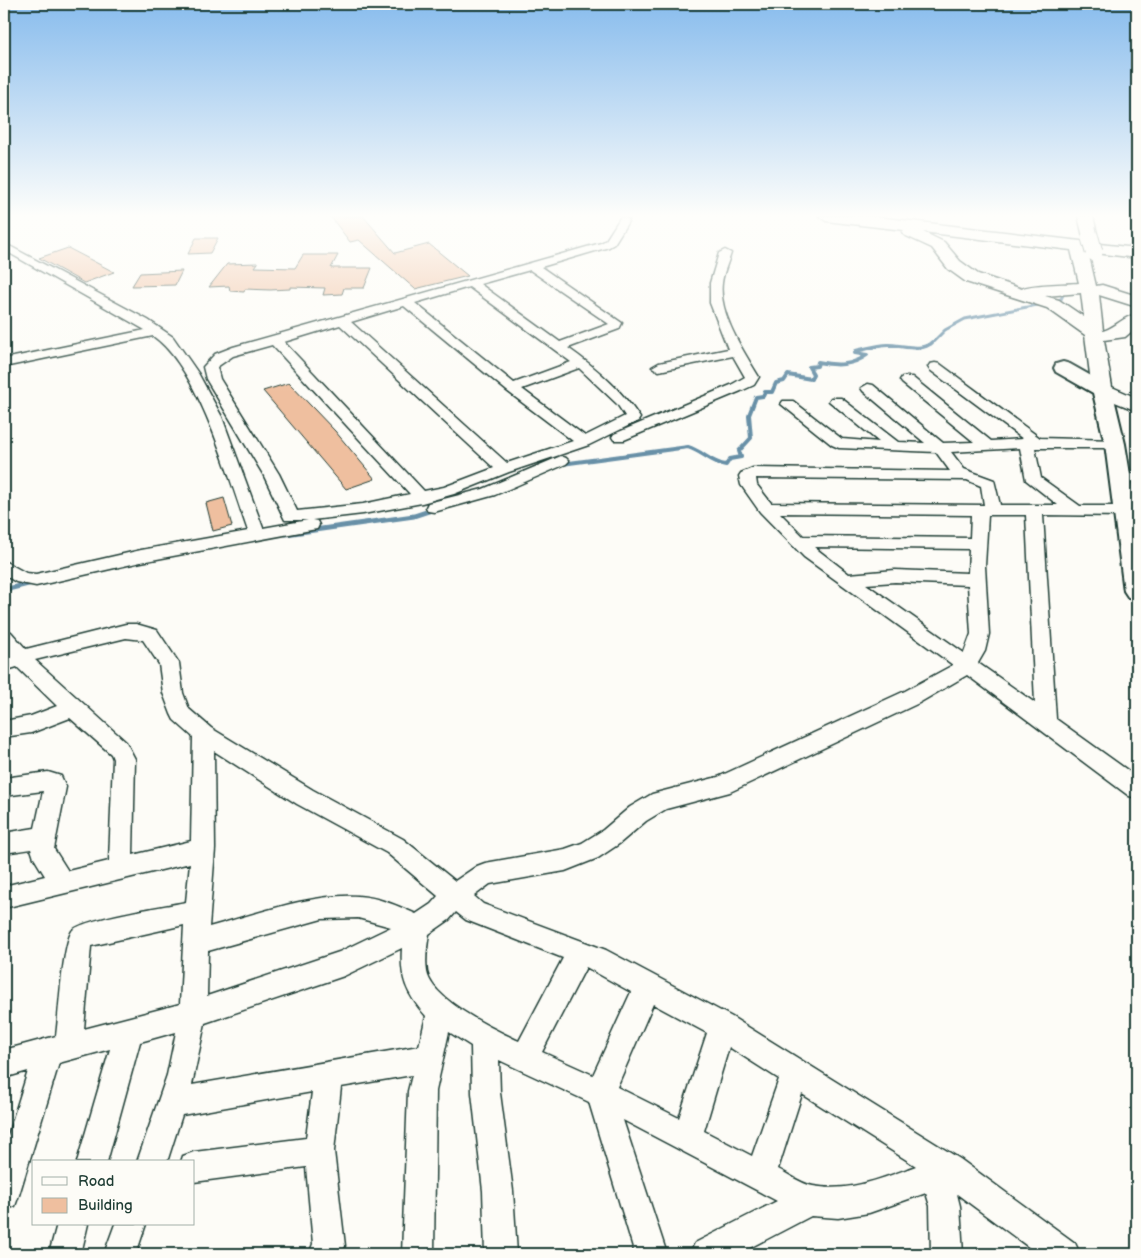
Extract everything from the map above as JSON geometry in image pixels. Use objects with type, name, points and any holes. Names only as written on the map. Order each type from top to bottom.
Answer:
[{"type":"main road","points":[[966,275],[1053,304],[1072,316],[1085,328],[1101,334],[1118,333],[1135,322]]},
{"type":"main road","points":[[980,275],[1014,287],[1056,291],[1095,289],[1137,302]]},
{"type":"main road","points":[[1092,275],[1115,444],[1131,509],[1137,591]]},
{"type":"main road","points":[[1108,388],[1137,395]]},
{"type":"main road","points":[[1108,388],[1137,406]]},
{"type":"main road","points":[[1108,388],[1135,478],[1131,509]]},
{"type":"street","points":[[56,275],[157,331],[175,348],[215,417],[257,534]]},
{"type":"street","points":[[471,283],[581,363],[623,402],[633,418],[584,442],[504,469],[448,491],[422,498],[327,514],[291,516],[271,474],[210,373],[212,363],[216,358],[471,283],[503,275]]},
{"type":"street","points":[[544,275],[616,323],[615,326],[558,347]]},
{"type":"street","points":[[4,567],[22,578],[36,580],[141,556],[296,526],[421,511],[489,492],[749,382],[752,377],[751,373],[737,352],[716,304],[715,291],[719,275]]},
{"type":"street","points":[[406,302],[512,388],[584,442]]},
{"type":"street","points":[[343,321],[504,469]]},
{"type":"street","points":[[4,363],[157,331]]},
{"type":"street","points":[[275,340],[422,498]]},
{"type":"street","points":[[659,367],[737,352]]},
{"type":"street","points":[[512,388],[581,363]]},
{"type":"street","points":[[935,367],[1032,443],[1034,480],[1075,510]]},
{"type":"street","points":[[907,380],[988,446]]},
{"type":"street","points":[[868,388],[940,448],[956,469],[966,476]]},
{"type":"street","points":[[836,401],[894,446]]},
{"type":"street","points":[[788,404],[839,444],[940,448],[1032,443],[1077,442],[1115,444]]},
{"type":"street","points":[[4,1064],[192,1014],[344,963],[417,927],[440,912],[455,895],[485,874],[565,860],[590,851],[638,814],[660,801],[722,785],[912,697],[967,666],[975,651],[980,634],[977,579],[978,544],[986,509],[988,483],[966,476],[753,473],[747,476],[749,485],[766,508],[810,554],[895,612],[967,666],[1137,789]]},
{"type":"street","points":[[766,508],[1131,509]]},
{"type":"street","points":[[1034,509],[1046,722]]},
{"type":"street","points":[[798,541],[978,544]]},
{"type":"street","points":[[846,580],[895,576],[977,579]]},
{"type":"street","points":[[12,661],[41,651],[126,631],[136,631],[150,635],[169,663],[173,693],[181,714],[204,734],[305,798],[394,846],[475,912],[597,959],[722,1027],[795,1073],[1064,1254]]},
{"type":"street","points":[[4,637],[17,649],[12,661]]},
{"type":"street","points":[[12,661],[72,707],[120,748],[124,759],[121,869]]},
{"type":"street","points":[[4,729],[38,724],[54,718],[72,707]]},
{"type":"street","points":[[153,1160],[181,1075],[192,1014],[197,911],[203,849],[202,788],[204,734]]},
{"type":"street","points":[[4,787],[48,781],[54,783],[55,787],[43,837],[42,851],[62,882]]},
{"type":"street","points":[[4,843],[43,837]]},
{"type":"street","points":[[4,897],[203,849]]},
{"type":"street","points":[[196,942],[322,908],[358,907],[375,910],[396,916],[417,927]]},
{"type":"street","points":[[4,1195],[58,1050],[79,944],[82,938],[89,934],[197,911]]},
{"type":"street","points":[[417,927],[414,949],[414,974],[420,990],[440,1012],[485,1038],[600,1093],[809,1201],[838,1203],[869,1198],[943,1172]]},
{"type":"street","points":[[525,1057],[580,952]]},
{"type":"street","points":[[647,986],[600,1093],[651,1254]]},
{"type":"street","points":[[418,1254],[422,1091],[440,1012]]},
{"type":"street","points":[[687,1138],[722,1027]]},
{"type":"street","points":[[93,1160],[129,1031]]},
{"type":"street","points":[[485,1038],[486,1093],[498,1190],[501,1254]]},
{"type":"street","points":[[172,1103],[428,1058]]},
{"type":"street","points":[[760,1177],[795,1073]]},
{"type":"street","points":[[325,1254],[329,1246],[319,1151],[328,1077]]},
{"type":"street","points":[[195,1167],[319,1151]]},
{"type":"street","points":[[943,1172],[947,1254]]},
{"type":"street","points":[[706,1254],[809,1201]]},
{"type":"street","points":[[65,1254],[73,1226]]},
{"type":"street","points":[[120,1254],[130,1226]]},
{"type":"building","points":[[69,275],[107,275],[84,283]]},
{"type":"building","points":[[139,275],[180,275],[175,285],[132,286]]},
{"type":"building","points":[[219,275],[369,275],[364,288],[344,288],[342,294],[323,295],[325,288],[245,289],[244,292],[230,291],[229,286],[209,287]]},
{"type":"building","points":[[399,275],[468,276],[415,289]]},
{"type":"building","points":[[289,383],[335,431],[375,479],[346,489],[263,391]]},
{"type":"building","points":[[224,498],[232,526],[213,531],[206,503]]},
{"type":"waterway","points":[[1054,301],[1061,299],[1064,293]]},
{"type":"waterway","points":[[931,344],[945,330],[965,319],[1043,304]]},
{"type":"waterway","points":[[562,464],[688,447],[716,462],[726,465],[730,459],[741,457],[739,451],[751,438],[749,415],[756,397],[763,396],[765,392],[772,392],[776,383],[784,381],[788,375],[811,379],[813,374],[809,367],[817,366],[818,362],[831,364],[850,363],[867,355],[855,353],[856,351],[884,345],[917,348],[932,342]]},
{"type":"waterway","points":[[286,534],[414,516],[435,509]]},
{"type":"waterway","points":[[4,590],[32,583]]}]
